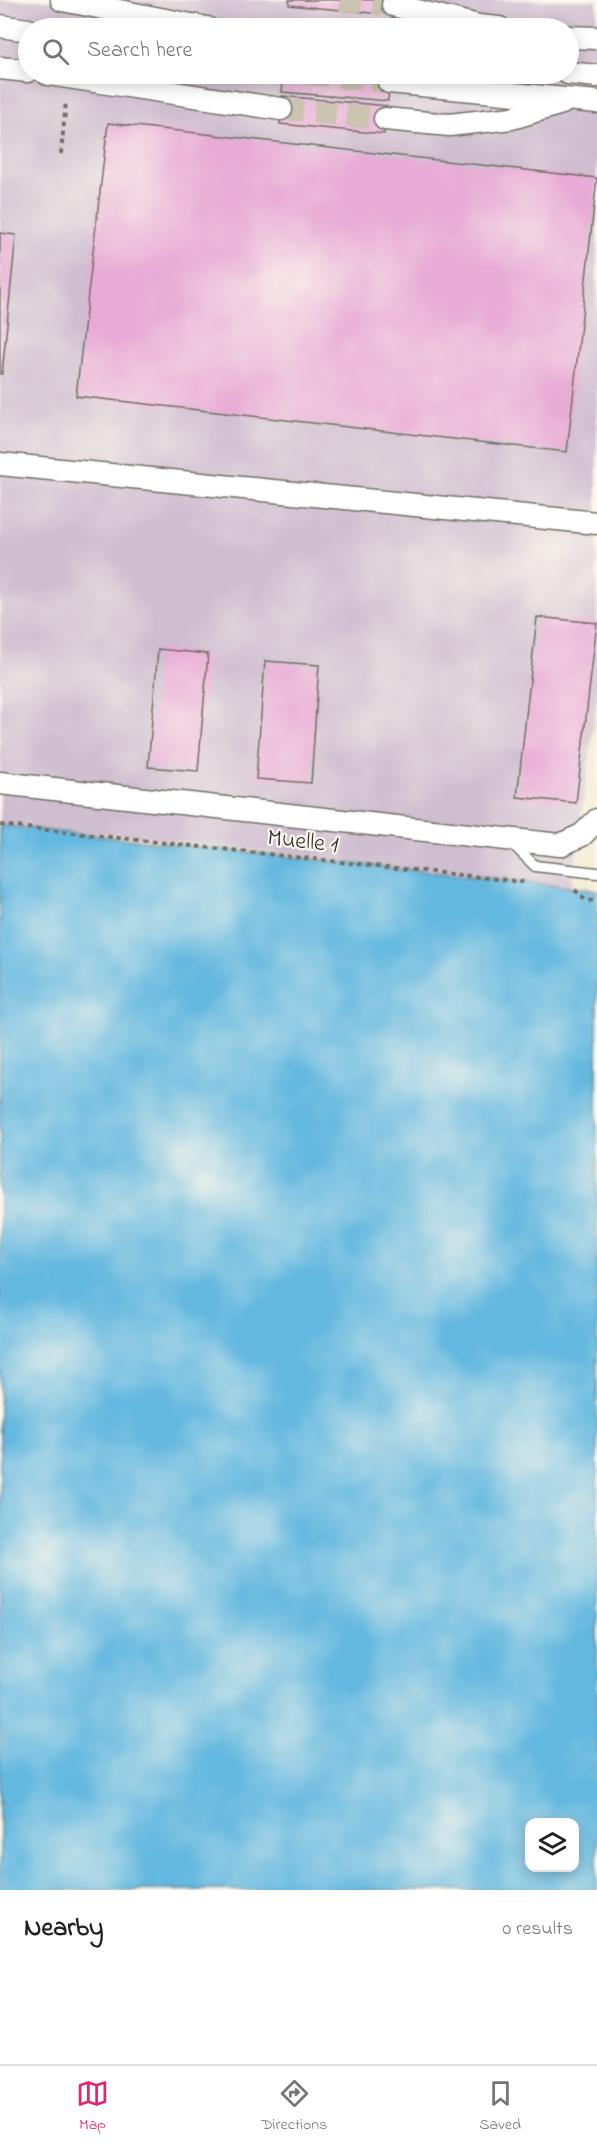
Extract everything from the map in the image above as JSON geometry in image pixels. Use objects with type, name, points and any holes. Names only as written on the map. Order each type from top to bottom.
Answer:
[{"type":"street","points":[[62,0],[155,18]]},
{"type":"street","points":[[393,5],[446,18]]},
{"type":"street","points":[[0,26],[18,29]]},
{"type":"street","points":[[579,37],[597,38]]},
{"type":"street","points":[[0,68],[18,70]]},
{"type":"street","points":[[579,74],[597,76]]},
{"type":"street","points":[[117,84],[281,109]]},
{"type":"street","points":[[409,84],[597,102]]},
{"type":"street","points":[[385,119],[459,124],[512,118],[572,100]]},
{"type":"street","points":[[0,464],[597,523]]},
{"type":"street","points":[[0,783],[560,845],[582,835],[595,825]]},
{"type":"lane","points":[[509,840],[535,866],[597,873]]},
{"type":"path","points":[[58,84],[61,154]]},
{"type":"path","name":"Muelle 1","points":[[0,825],[525,882]]},
{"type":"path","points":[[572,887],[586,901],[597,900]]},
{"type":"shaded area","points":[[0,0],[597,0],[597,697],[572,887],[172,841],[0,824]]},
{"type":"water","points":[[0,825],[597,890],[597,1890],[0,1890]]},
{"type":"building","points":[[289,0],[394,0],[392,15],[289,5]]},
{"type":"building","points":[[283,84],[389,84],[388,101],[282,92]]},
{"type":"building","points":[[282,96],[387,106],[384,134],[280,124]]},
{"type":"building","points":[[108,123],[597,178],[567,452],[76,396]]},
{"type":"building","points":[[0,233],[16,235],[2,374],[0,374]]},
{"type":"building","points":[[537,617],[597,623],[576,803],[517,797]]},
{"type":"building","points":[[158,649],[208,654],[198,771],[148,767]]},
{"type":"building","points":[[265,661],[319,665],[311,783],[256,779]]},
{"type":"tunnel","points":[[340,0],[393,5]]},
{"type":"tunnel","points":[[281,109],[385,119]]}]
